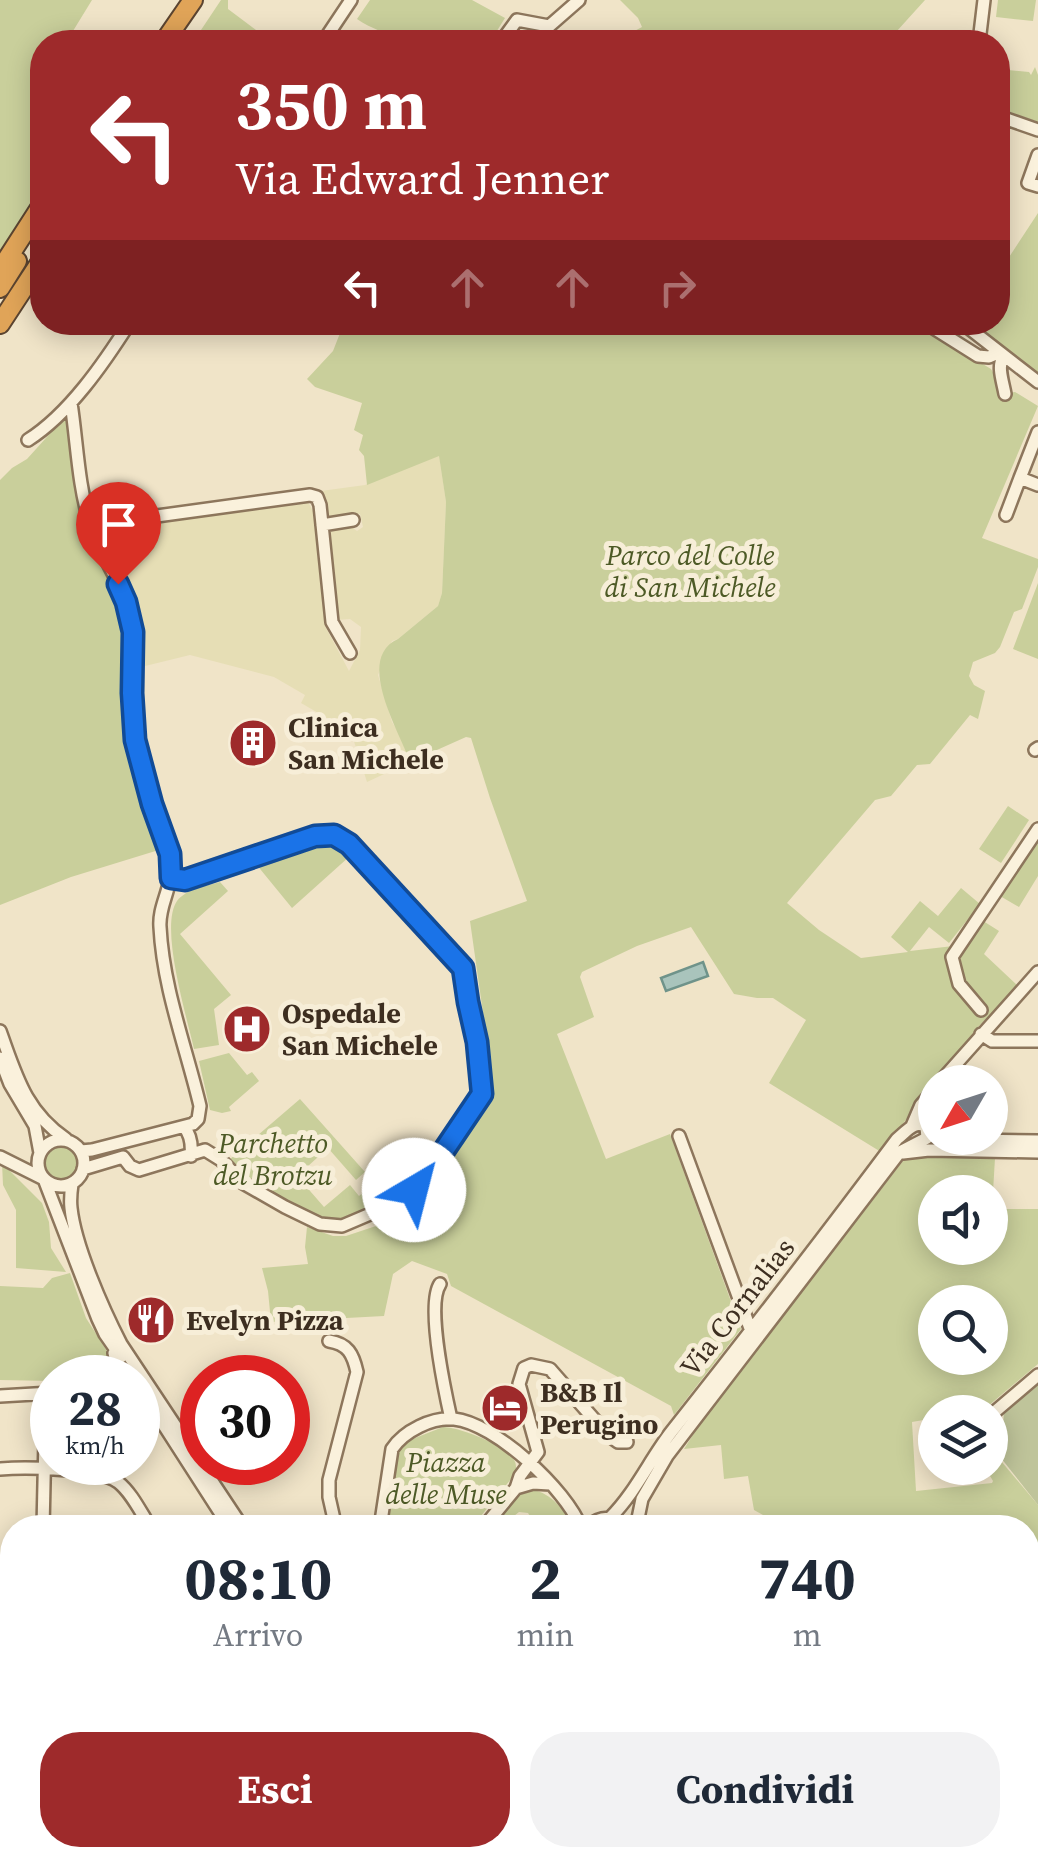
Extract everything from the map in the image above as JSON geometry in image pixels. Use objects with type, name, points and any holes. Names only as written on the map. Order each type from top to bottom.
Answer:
[{"type":"highway","points":[[172,30],[193,0]]},
{"type":"highway","points":[[186,30],[206,0]]},
{"type":"highway","points":[[0,270],[30,224]]},
{"type":"highway","points":[[0,288],[30,242]]},
{"type":"highway","points":[[0,309],[30,263]]},
{"type":"highway","points":[[0,324],[30,278]]},
{"type":"street","points":[[331,30],[351,0]]},
{"type":"street","points":[[545,30],[578,0]]},
{"type":"street","points":[[981,30],[984,0]]},
{"type":"street","points":[[508,30],[517,20],[550,26]]},
{"type":"street","points":[[1010,121],[1038,130]]},
{"type":"street","points":[[1038,155],[1028,183],[1038,186]]},
{"type":"street","points":[[28,440],[71,403],[121,335]]},
{"type":"street","points":[[945,335],[962,346],[994,352],[1000,362],[1005,394]]},
{"type":"street","points":[[975,335],[1038,382]]},
{"type":"street","points":[[71,403],[90,525],[131,618],[135,740],[170,854],[171,878],[160,922],[162,951],[200,1106],[198,1119],[184,1127],[81,1151]]},
{"type":"street","points":[[1006,514],[1038,432]]},
{"type":"street","points":[[1020,478],[1038,485]]},
{"type":"street","points":[[90,525],[316,497],[320,504],[332,622],[350,653]]},
{"type":"street","points":[[322,525],[353,520]]},
{"type":"street","points":[[981,1010],[959,984],[952,957],[1038,830]]},
{"type":"street","points":[[171,878],[185,880],[323,834],[346,842],[463,968],[481,1074],[480,1099],[414,1190],[396,1203],[342,1226],[320,1224],[280,1204],[243,1183],[205,1150],[140,1170],[123,1157],[84,1169],[72,1184],[70,1207],[106,1316],[120,1344],[234,1515]]},
{"type":"street","points":[[955,1065],[1038,972]]},
{"type":"street","points":[[0,1031],[24,1095],[48,1126],[81,1151],[84,1169]]},
{"type":"street","points":[[981,1034],[992,1041],[1038,1041]]},
{"type":"street","points":[[0,1058],[10,1084],[35,1126],[39,1170],[98,1319],[118,1355]]},
{"type":"street","points":[[897,1140],[918,1114]]},
{"type":"street","name":"Via Cornalias","points":[[599,1515],[632,1494],[667,1437],[918,1118]]},
{"type":"street","points":[[918,1123],[911,1128],[911,1140],[918,1144]]},
{"type":"street","points":[[184,1127],[192,1146],[191,1156]]},
{"type":"street","points":[[679,1136],[751,1332]]},
{"type":"street","points":[[1008,1140],[1038,1141]]},
{"type":"street","points":[[2,1158],[21,1159],[39,1154],[52,1141],[70,1141]]},
{"type":"street","name":"Via Cornalias","points":[[637,1515],[667,1456],[899,1154],[918,1146]]},
{"type":"street","points":[[1008,1150],[1038,1152]]},
{"type":"street","points":[[2,1158],[60,1186],[72,1184]]},
{"type":"street","points":[[440,1284],[434,1294],[438,1344],[451,1419]]},
{"type":"street","points":[[329,1341],[348,1348],[358,1372],[329,1480],[333,1515]]},
{"type":"street","points":[[111,1344],[114,1355]]},
{"type":"street","points":[[494,1515],[538,1452],[519,1384],[524,1368],[531,1365],[550,1369],[608,1434],[618,1442],[627,1442]]},
{"type":"street","points":[[1008,1401],[1038,1375]]},
{"type":"street","points":[[0,1396],[30,1394]]},
{"type":"street","points":[[382,1515],[392,1448],[397,1441],[414,1430],[451,1419],[490,1434],[530,1462],[584,1515]]},
{"type":"street","points":[[160,1420],[222,1515]]},
{"type":"street","points":[[0,1468],[30,1468]]},
{"type":"street","points":[[516,1488],[550,1484]]},
{"type":"street","points":[[44,1515],[45,1485]]},
{"type":"street","points":[[122,1485],[142,1515]]},
{"type":"shaded area","points":[[439,455],[446,502],[442,593],[438,606],[392,641],[378,675],[392,722],[410,762],[367,782],[351,732],[301,703],[305,695],[274,677],[190,655],[141,667],[143,651],[137,614],[96,526],[308,502],[313,511],[325,626],[349,671],[360,650],[361,627],[350,619],[336,620],[327,529],[350,526],[357,531],[363,527],[360,514],[325,518],[321,491],[365,485]]},
{"type":"green space","points":[[0,0],[92,0],[74,30],[30,30],[30,214],[0,258]]},
{"type":"green space","points":[[221,0],[228,0],[228,9],[256,30],[201,30]]},
{"type":"green space","points":[[370,0],[472,0],[505,18],[498,30],[378,30],[357,19]]},
{"type":"green space","points":[[620,0],[925,0],[898,30],[636,30],[642,27]]},
{"type":"green space","points":[[998,0],[1036,0],[1033,21],[996,17]]},
{"type":"green space","points":[[1035,67],[1038,122],[1010,112],[1010,70],[1031,75]]},
{"type":"green space","points":[[1038,213],[1038,373],[987,335],[1010,335],[1010,256]]},
{"type":"green space","name":"Parco del Colle di San Michele","points":[[339,335],[935,335],[991,369],[1001,394],[1015,392],[1038,406],[982,538],[1038,559],[1038,567],[1022,609],[1014,612],[1000,647],[973,662],[969,676],[974,685],[985,691],[978,719],[970,715],[930,764],[917,765],[891,796],[875,800],[787,903],[861,958],[908,952],[891,937],[920,901],[938,916],[961,888],[980,904],[949,943],[929,927],[910,951],[962,945],[980,919],[999,931],[984,954],[1018,986],[948,1065],[918,1065],[918,1104],[881,1152],[769,1083],[806,1020],[773,998],[734,994],[691,927],[637,946],[582,972],[580,977],[594,1017],[557,1034],[606,1159],[670,1134],[741,1329],[674,1415],[671,1406],[451,1286],[447,1274],[412,1261],[393,1274],[384,1316],[271,1322],[262,1268],[308,1264],[307,1227],[346,1236],[406,1210],[431,1189],[492,1097],[470,921],[527,901],[471,738],[410,762],[380,679],[385,649],[438,606],[442,593],[446,502],[439,456],[367,485],[364,456],[359,450],[363,435],[354,430],[362,403],[315,387],[307,379],[333,351]]},
{"type":"green space","points":[[64,418],[87,532],[127,623],[127,712],[132,752],[162,849],[71,877],[0,905],[0,480],[27,459]]},
{"type":"green space","points":[[1038,583],[1038,659],[1013,649]]},
{"type":"green space","points":[[1008,806],[1029,820],[1001,863],[979,849]]},
{"type":"green space","points":[[1038,836],[1038,876],[1019,907],[1000,896]]},
{"type":"green space","points":[[318,844],[333,844],[350,852],[350,856],[292,908],[256,864]]},
{"type":"green space","points":[[220,882],[228,891],[180,934],[231,995],[214,1009],[219,1045],[194,1049],[176,973],[172,914],[177,901],[186,894]]},
{"type":"green space","points":[[229,1053],[247,1075],[252,1072],[259,1081],[229,1107],[231,1111],[222,1113],[210,1110],[199,1061]]},
{"type":"green space","name":"Parchetto del Brotzu","points":[[300,1099],[365,1172],[356,1180],[328,1148],[297,1176],[324,1207],[350,1185],[359,1196],[369,1188],[382,1204],[342,1221],[328,1221],[262,1188],[229,1160]]},
{"type":"green space","points":[[61,1145],[74,1150],[79,1163],[74,1176],[61,1181],[48,1176],[43,1163],[48,1150]]},
{"type":"green space","points":[[906,1157],[995,1158],[994,1175],[918,1175],[918,1265],[1008,1265],[1008,1209],[1038,1209],[1038,1364],[1001,1395],[918,1395],[918,1421],[912,1422],[916,1491],[1008,1485],[1008,1469],[1038,1505],[1038,1515],[763,1515],[754,1510],[748,1476],[724,1479],[721,1445],[684,1449],[703,1419]]},
{"type":"green space","points":[[2,1163],[42,1203],[49,1222],[51,1248],[66,1272],[16,1268],[16,1210],[3,1185]]},
{"type":"green space","points":[[70,1273],[86,1318],[109,1355],[30,1355],[30,1381],[0,1380],[0,1286],[43,1288],[52,1278]]},
{"type":"green space","points":[[1038,1382],[1038,1505],[1008,1467],[1008,1408]]},
{"type":"green space","name":"Piazza delle Muse","points":[[443,1427],[469,1433],[507,1452],[514,1459],[516,1473],[482,1515],[390,1515],[398,1451],[405,1442]]},
{"type":"green space","points":[[533,1490],[546,1495],[566,1515],[502,1515],[519,1495]]},
{"type":"water","points":[[703,962],[708,976],[666,991],[661,978]]},
{"type":"place","name":"Clinica San Michele","points":[[253,743]]},
{"type":"place","name":"Ospedale San Michele","points":[[247,1029]]},
{"type":"place","name":"Evelyn Pizza","points":[[151,1320]]},
{"type":"place","name":"B&B Il Perugino","points":[[505,1408]]},
{"type":"route","points":[[118,584],[133,632],[135,740],[170,854],[171,878],[185,880],[315,836],[334,835],[349,844],[463,968],[482,1094],[414,1190]]}]
